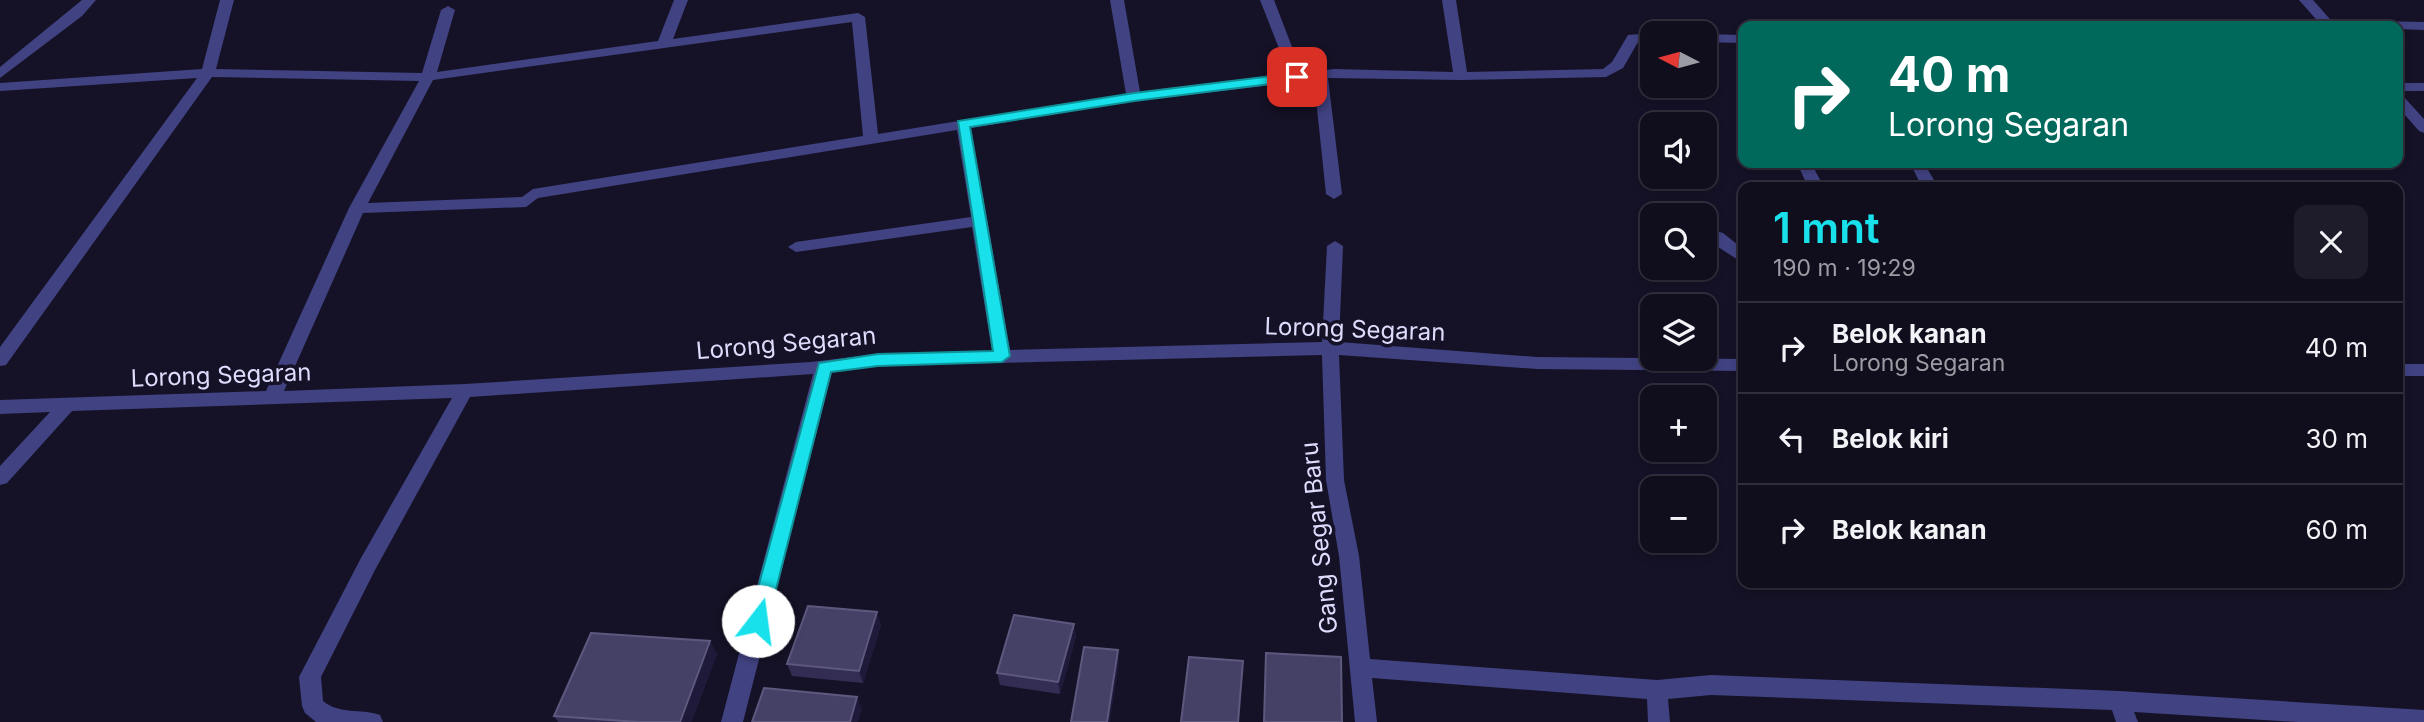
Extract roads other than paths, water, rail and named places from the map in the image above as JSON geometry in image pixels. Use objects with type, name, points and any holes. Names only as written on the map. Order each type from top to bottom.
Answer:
[{"type":"street","points":[[0,74],[77,13],[89,0]]},
{"type":"street","points":[[0,360],[208,74],[227,0]]},
{"type":"street","points":[[664,44],[681,0]]},
{"type":"street","points":[[1117,0],[1134,97]]},
{"type":"street","points":[[1268,0],[1297,77]]},
{"type":"street","points":[[1449,0],[1461,76]]},
{"type":"street","points":[[2306,0],[2324,21]]},
{"type":"street","points":[[272,397],[357,208],[428,77],[449,10]]},
{"type":"street","points":[[0,87],[208,74],[428,77],[858,17],[871,139]]},
{"type":"street","points":[[2403,26],[2424,26]]},
{"type":"street","points":[[357,208],[527,202],[533,194],[963,124],[1134,97],[1297,77],[1606,73],[1618,65],[1633,38],[1640,38]]},
{"type":"street","points":[[1717,39],[1738,40]]},
{"type":"street","points":[[1320,75],[1334,194]]},
{"type":"street","points":[[2403,87],[2424,87]]},
{"type":"street","points":[[2403,105],[2424,128]]},
{"type":"street","points":[[963,124],[1002,356]]},
{"type":"street","points":[[796,247],[979,221]]},
{"type":"street","points":[[1717,238],[1738,253]]},
{"type":"street","name":"Gang Segar Baru","points":[[1335,246],[1330,348],[1335,480],[1349,556],[1366,722]]},
{"type":"street","name":"Lorong Segaran","points":[[0,407],[465,391],[824,367],[878,360],[1330,348],[1537,363],[1738,365]]},
{"type":"street","points":[[732,722],[824,367]]},
{"type":"street","points":[[2403,370],[2424,370]]},
{"type":"street","points":[[372,722],[329,719],[313,706],[310,677],[368,564],[465,391]]},
{"type":"street","points":[[0,478],[68,404]]},
{"type":"street","points":[[1360,668],[1657,690],[1711,685],[2119,701],[2424,720]]},
{"type":"street","points":[[1657,690],[1659,722]]},
{"type":"street","points":[[2119,701],[2127,722]]}]
